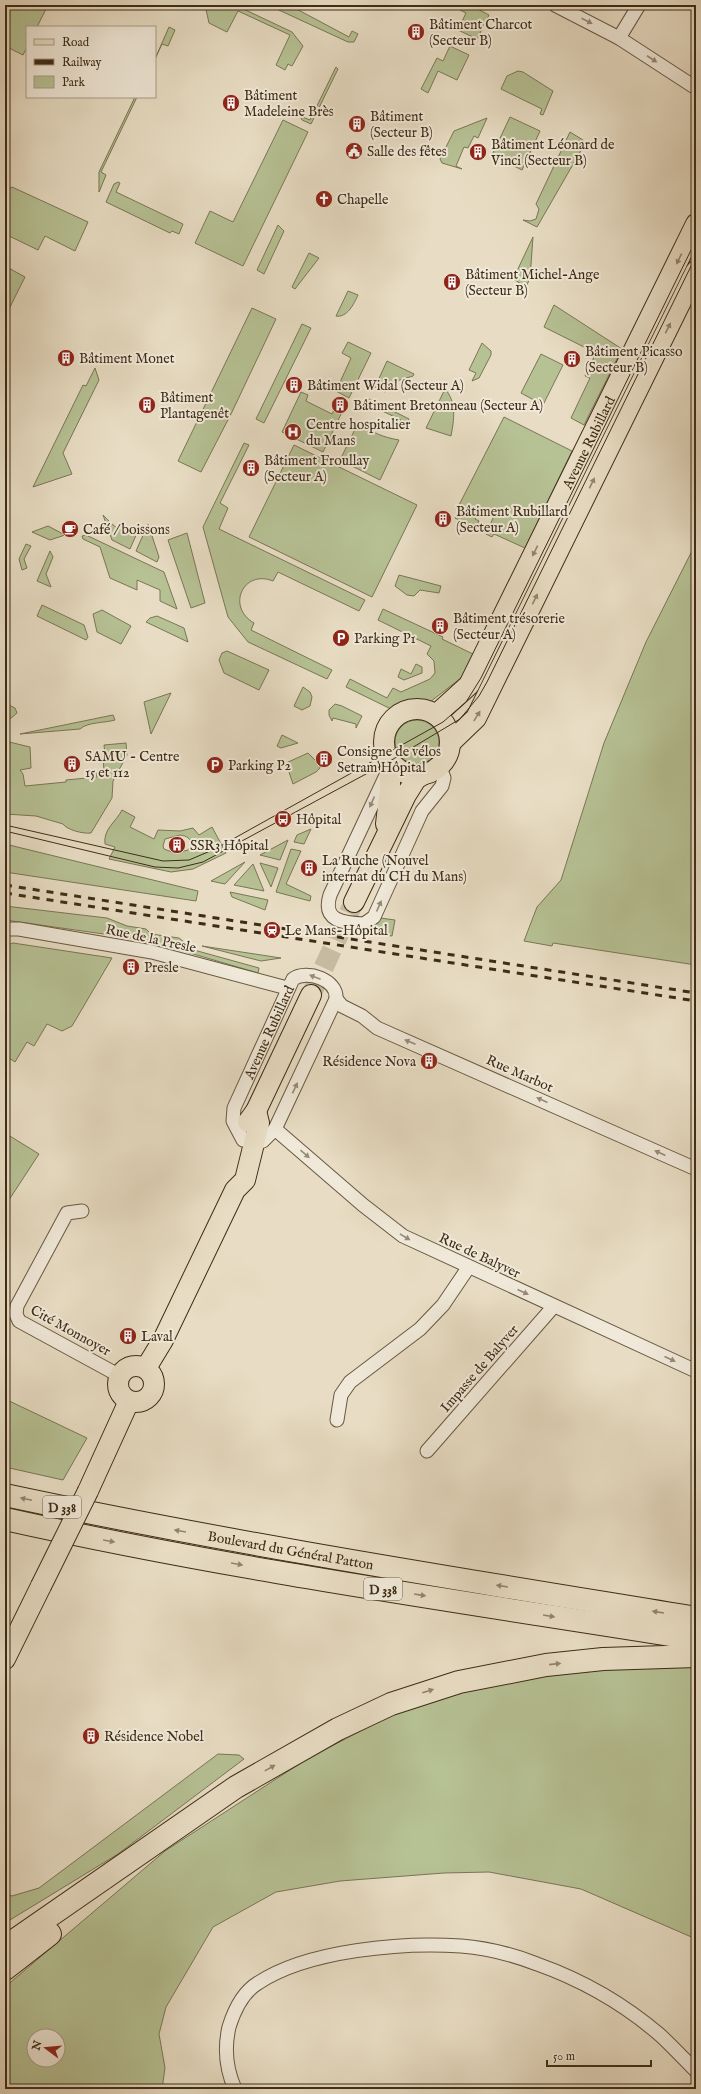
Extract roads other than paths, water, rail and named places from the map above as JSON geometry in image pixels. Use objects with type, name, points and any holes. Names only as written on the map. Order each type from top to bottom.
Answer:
[{"type":"highway","name":"Boulevard du Général Patton","points":[[5,1495],[119,1519],[334,1559],[696,1618]]},
{"type":"highway","name":"Boulevard du Général Patton","points":[[5,1519],[86,1537],[329,1581],[696,1639]]},
{"type":"highway","points":[[5,1947],[236,1787],[345,1726],[391,1704],[446,1686],[500,1673],[546,1665],[603,1659],[696,1656]]},
{"type":"highway","points":[[5,1969],[236,1787]]},
{"type":"main road","name":"Avenue Rubillard","points":[[381,846],[387,818],[390,764],[385,751],[384,741],[386,731],[394,718],[403,712],[412,709],[423,710],[436,715],[469,685],[696,224]]},
{"type":"main road","name":"Avenue Rubillard","points":[[354,902],[406,795],[416,779],[432,769],[447,755],[450,743],[476,718],[696,271]]},
{"type":"main road","points":[[436,715],[447,728],[450,743]]},
{"type":"main road","points":[[390,764],[402,771],[413,774],[432,769]]},
{"type":"main road","name":"Avenue Rubillard","points":[[146,1368],[163,1340],[235,1190],[232,1180],[249,1142],[249,1119],[256,1112],[311,995]]},
{"type":"main road","points":[[134,1366],[146,1368],[153,1378],[153,1389],[146,1399],[141,1401],[129,1401],[124,1398],[118,1387],[120,1376],[123,1371],[134,1366]]},
{"type":"main road","points":[[5,1659],[109,1448],[129,1401]]},
{"type":"street","points":[[555,5],[619,38],[696,88]]},
{"type":"street","points":[[619,38],[639,5]]},
{"type":"street","points":[[390,764],[330,895],[329,910],[332,916],[339,921],[364,924],[374,917],[422,811],[442,786],[444,778],[432,769]]},
{"type":"street","name":"Rue de la Presle","points":[[5,928],[19,929],[152,952],[287,988]]},
{"type":"street","name":"Avenue Rubillard","points":[[249,1142],[233,1121],[234,1108],[287,988],[296,976],[310,975],[331,984],[336,991],[336,999]]},
{"type":"street","points":[[249,1142],[263,1141],[275,1129],[336,999]]},
{"type":"street","name":"Rue Marbot","points":[[336,999],[342,1006],[362,1016],[377,1028],[696,1169]]},
{"type":"street","name":"Rue de Balyver","points":[[275,1129],[363,1205],[403,1236],[468,1268],[696,1370]]},
{"type":"street","name":"Cité Monnoyer","points":[[82,1211],[67,1213],[17,1306],[16,1314],[19,1321],[120,1376]]},
{"type":"street","points":[[337,1420],[341,1395],[350,1382],[420,1329],[443,1305],[468,1268]]},
{"type":"street","name":"Impasse de Balyver","points":[[427,1451],[554,1306]]},
{"type":"street","points":[[235,2089],[226,2062],[227,2038],[233,2016],[250,1990],[273,1975],[331,1955],[390,1947],[462,1946],[498,1953],[543,1966],[575,1979],[612,1999],[661,2035],[696,2071]]},
{"type":"tunnel","points":[[311,995],[354,902]]},
{"type":"tram line","points":[[5,825],[163,861],[189,860],[215,849],[443,722],[466,702],[481,678],[696,240]]},
{"type":"tram line","points":[[5,831],[155,867],[178,868],[203,862],[390,761],[460,719],[479,696],[487,682],[696,256]]},
{"type":"railway","points":[[5,885],[696,993]]},
{"type":"railway","points":[[5,893],[696,1001]]},
{"type":"place","name":"Bâtiment Charcot (Secteur B)","points":[[416,32]]},
{"type":"place","name":"Bâtiment Madeleine Brès","points":[[231,103]]},
{"type":"place","name":"Bâtiment (Secteur B)","points":[[357,124]]},
{"type":"place","name":"Salle des fêtes","points":[[354,151]]},
{"type":"place","name":"Bâtiment Léonard de Vinci (Secteur B)","points":[[478,152]]},
{"type":"place","name":"Chapelle","points":[[324,199]]},
{"type":"place","name":"Bâtiment Michel-Ange (Secteur B)","points":[[452,282]]},
{"type":"place","name":"Bâtiment Monet","points":[[66,358]]},
{"type":"place","name":"Bâtiment Picasso (Secteur B)","points":[[572,359]]},
{"type":"place","name":"Bâtiment Widal (Secteur A)","points":[[294,385]]},
{"type":"place","name":"Bâtiment Plantagenêt","points":[[147,405]]},
{"type":"place","name":"Bâtiment Bretonneau (Secteur A)","points":[[340,405]]},
{"type":"place","name":"Centre hospitalier du Mans","points":[[293,432]]},
{"type":"place","name":"Bâtiment Froullay (Secteur A)","points":[[251,468]]},
{"type":"place","name":"Bâtiment Rubillard (Secteur A)","points":[[443,519]]},
{"type":"place","name":"Café / boissons","points":[[70,529]]},
{"type":"place","name":"Bâtiment trésorerie (Secteur A)","points":[[440,626]]},
{"type":"place","name":"Parking P1","points":[[341,638]]},
{"type":"place","name":"Consigne de vélos Setram Hôpital","points":[[324,759]]},
{"type":"place","name":"SAMU - Centre 15 et 112","points":[[72,764]]},
{"type":"place","name":"Parking P2","points":[[215,765]]},
{"type":"place","name":"Hôpital","points":[[283,819]]},
{"type":"place","name":"SSR3 Hôpital","points":[[177,845]]},
{"type":"place","name":"La Ruche (Nouvel internat du CH du Mans)","points":[[309,868]]},
{"type":"place","name":"Le Mans-Hôpital","points":[[272,930]]},
{"type":"place","name":"Presle","points":[[131,967]]},
{"type":"place","name":"Résidence Nova","points":[[429,1061]]},
{"type":"place","name":"Laval","points":[[128,1336]]},
{"type":"place","name":"Résidence Nobel","points":[[91,1736]]}]
